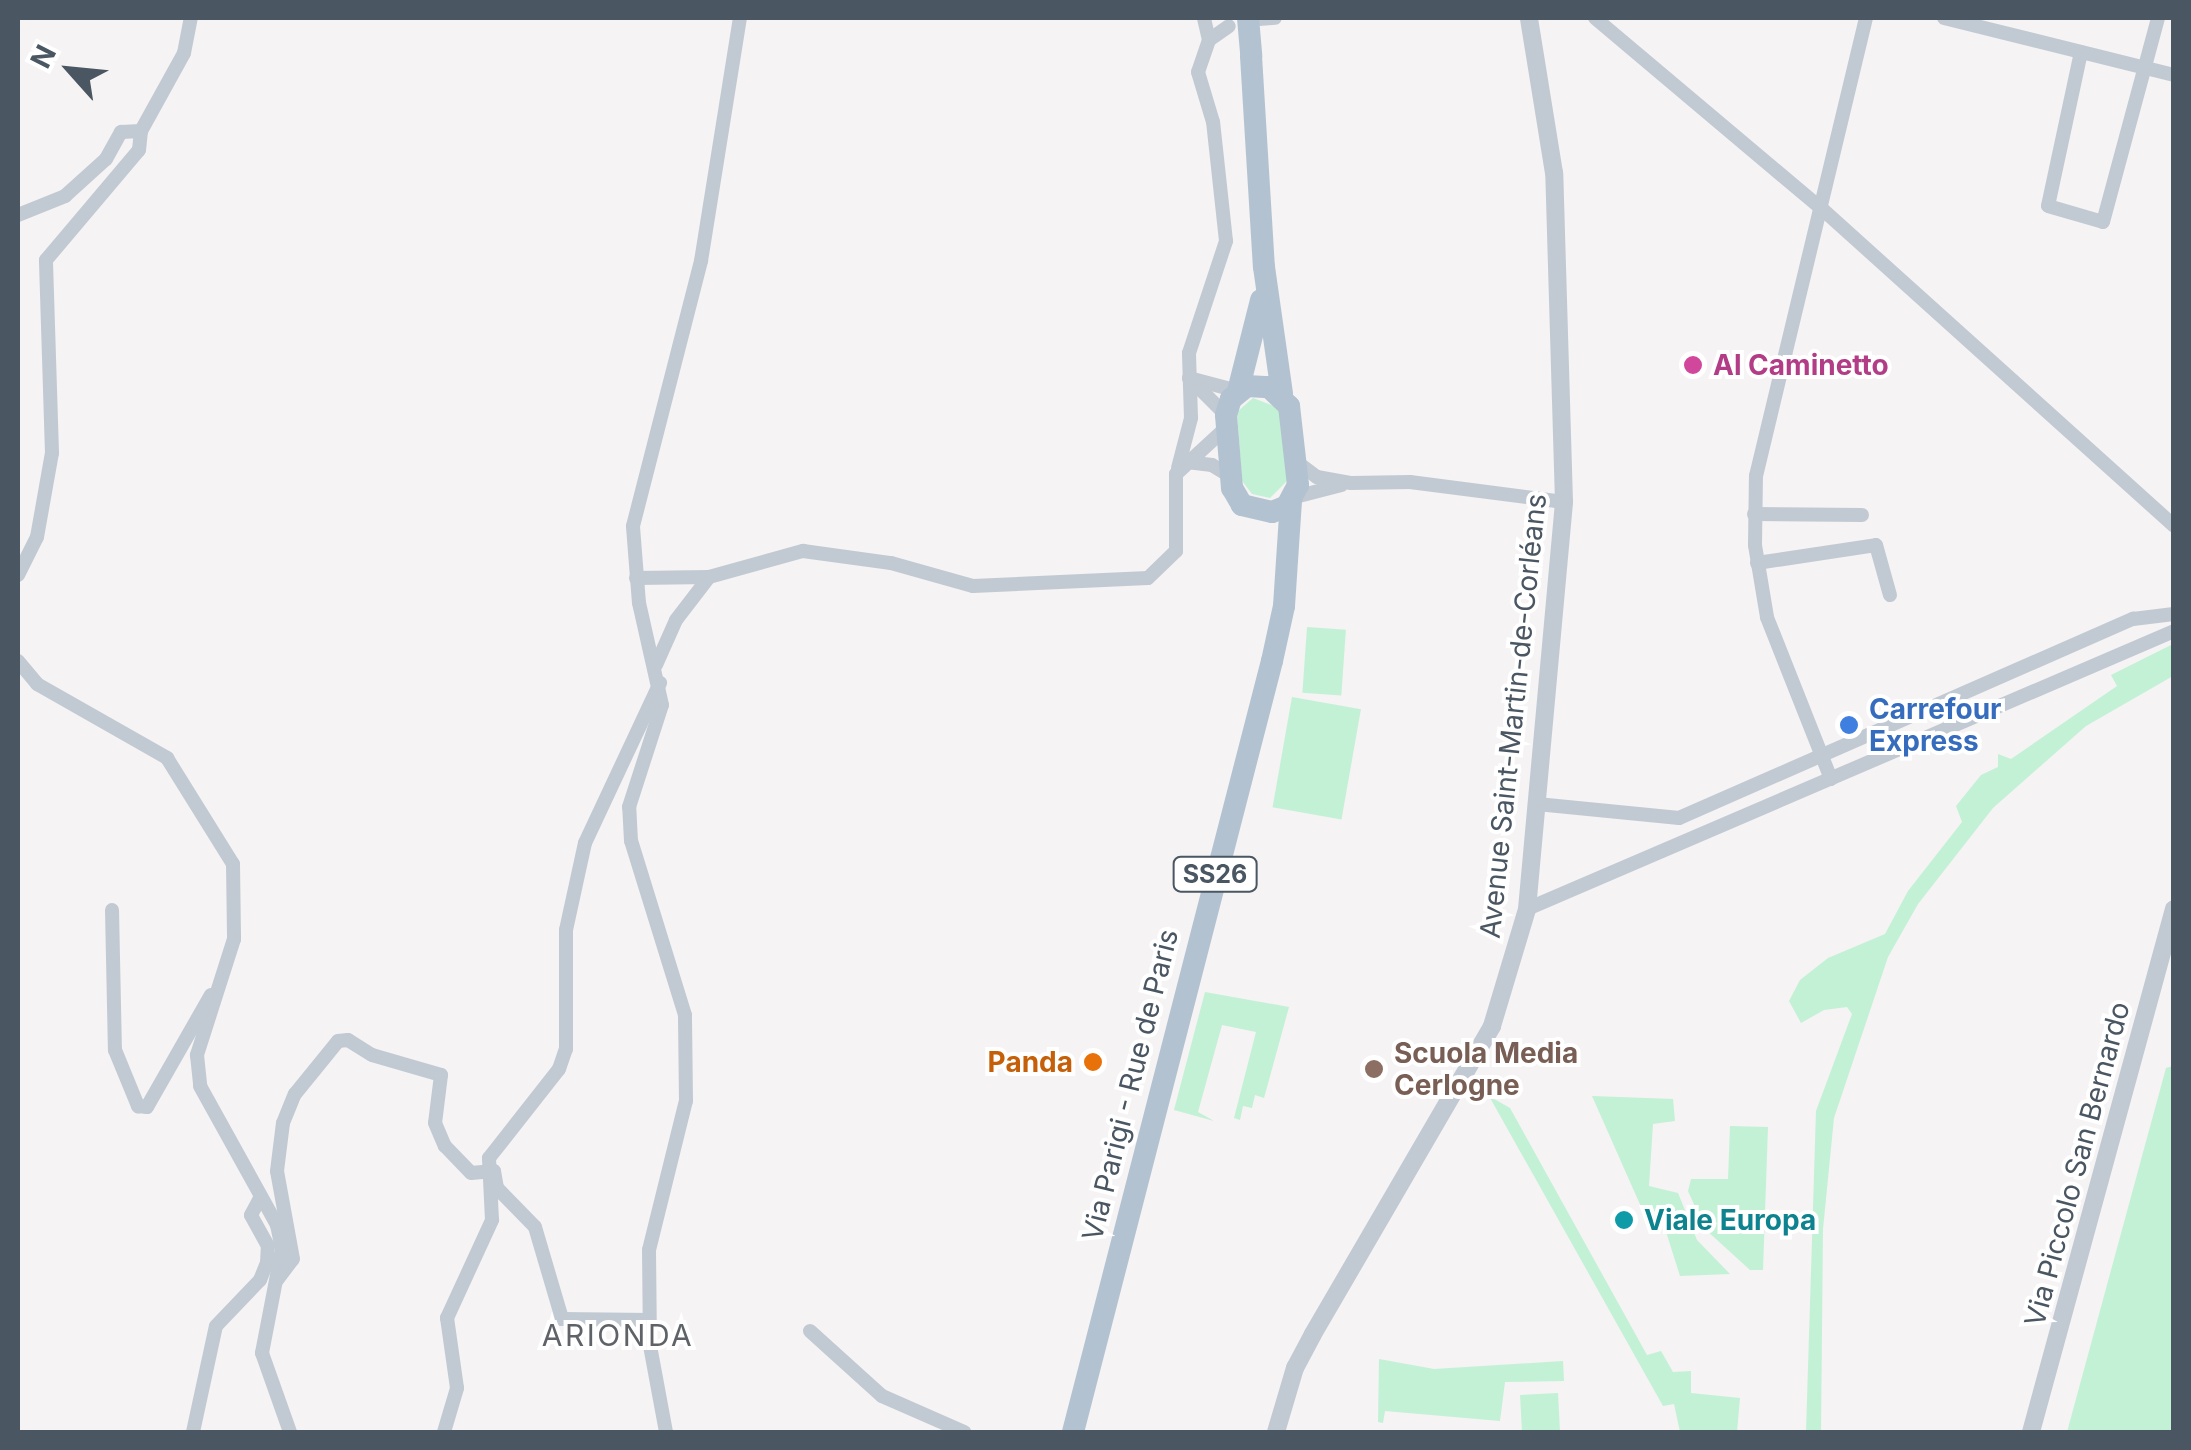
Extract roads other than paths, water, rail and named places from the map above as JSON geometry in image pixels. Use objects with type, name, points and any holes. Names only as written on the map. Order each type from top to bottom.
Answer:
[{"type":"main road","name":"Via Parigi - Rue de Paris","points":[[1073,1432],[1276,636],[1295,461],[1264,267],[1251,56],[1253,20]]},
{"type":"main road","name":"Via Parigi - Rue de Paris","points":[[1264,267],[1256,333],[1226,421],[1237,500],[1256,511],[1275,539],[1276,636]]},
{"type":"main road","points":[[1238,390],[1256,386],[1282,394]]},
{"type":"main road","points":[[1256,511],[1272,512],[1293,499]]},
{"type":"street","points":[[18,575],[36,537],[52,454],[46,260],[139,150],[141,131],[184,52],[191,18]]},
{"type":"street","points":[[666,1432],[650,1320],[649,1250],[686,1101],[685,1015],[631,841],[630,807],[659,728],[661,682],[636,578],[633,526],[701,260],[740,18]]},
{"type":"street","points":[[636,578],[709,577],[802,551],[891,563],[973,586],[1148,578],[1176,550],[1190,418],[1189,353],[1227,230],[1213,122],[1198,72],[1209,40],[1204,18]]},
{"type":"street","name":"Avenue Saint-Martin-de-Corléans","points":[[1278,1430],[1312,1334],[1492,1026],[1527,909],[1564,502],[1554,173],[1529,18]]},
{"type":"street","points":[[1594,18],[1821,208],[2090,457],[2171,522]]},
{"type":"street","points":[[1831,779],[1767,617],[1757,563],[1754,514],[1758,457],[1866,18]]},
{"type":"street","points":[[1944,18],[2174,75]]},
{"type":"street","points":[[2081,52],[2048,206],[2102,222],[2158,18]]},
{"type":"street","points":[[1209,40],[1253,20]]},
{"type":"street","points":[[18,215],[66,196],[106,159],[121,132],[141,131]]},
{"type":"street","points":[[1188,377],[1238,390]]},
{"type":"street","points":[[1182,468],[1226,421],[1188,377]]},
{"type":"street","points":[[1295,461],[1318,477],[1351,483],[1410,482],[1564,502]]},
{"type":"street","points":[[1182,468],[1212,464],[1232,477]]},
{"type":"street","points":[[1293,499],[1351,483]]},
{"type":"street","points":[[1754,514],[1862,515]]},
{"type":"street","points":[[1757,563],[1876,545],[1890,594]]},
{"type":"street","points":[[656,665],[676,620],[709,577]]},
{"type":"street","points":[[1537,804],[1679,818],[2134,618],[2174,614]]},
{"type":"street","points":[[1527,909],[2174,630]]},
{"type":"street","points":[[18,662],[37,684],[167,758],[211,820],[234,864],[234,939],[197,1055],[200,1086],[260,1198],[282,1250],[262,1353],[290,1432]]},
{"type":"street","points":[[444,1432],[457,1388],[447,1318],[492,1220],[485,1172],[504,1136],[559,1069],[566,1048],[566,930],[585,843],[661,682]]},
{"type":"street","name":"Via Piccolo San Bernardo","points":[[2032,1432],[2174,909]]},
{"type":"street","points":[[112,910],[115,1050],[138,1106],[147,1106],[215,991]]},
{"type":"street","points":[[277,1280],[288,1274],[293,1259],[277,1171],[283,1123],[294,1094],[338,1041],[440,1075],[434,1123],[472,1172],[494,1171],[497,1188],[534,1227],[562,1318],[650,1320]]},
{"type":"street","points":[[193,1432],[216,1326],[260,1280],[266,1263],[268,1246],[251,1215],[260,1198]]},
{"type":"street","points":[[810,1331],[882,1396],[964,1432]]},
{"type":"place","name":"Al Caminetto","points":[[1693,365]]},
{"type":"place","name":"Carrefour Express","points":[[1849,725]]},
{"type":"place","name":"Panda","points":[[1093,1062]]},
{"type":"place","name":"Scuola Media Cerlogne","points":[[1374,1069]]},
{"type":"place","name":"Viale Europa","points":[[1624,1220]]},
{"type":"district","name":"ARIONDA","points":[[618,1335]]}]
